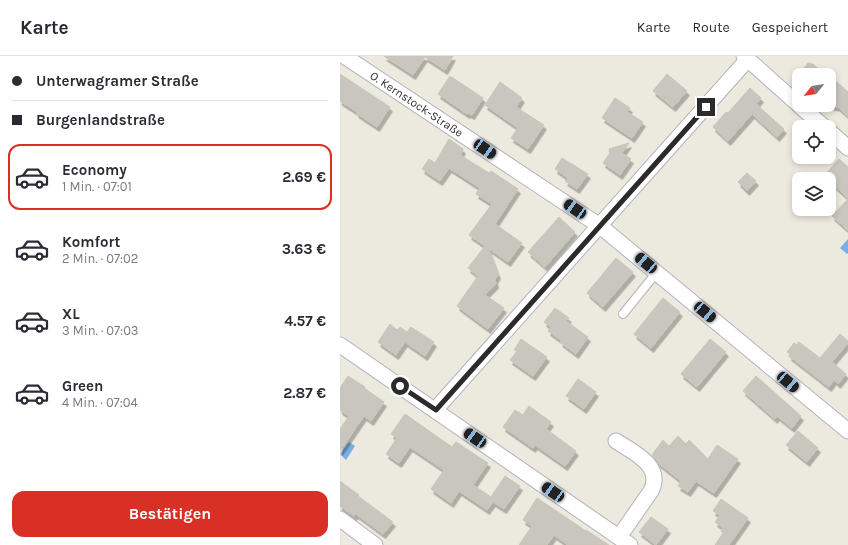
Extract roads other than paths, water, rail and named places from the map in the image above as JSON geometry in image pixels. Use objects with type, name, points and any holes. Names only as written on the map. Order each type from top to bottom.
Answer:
[{"type":"street","name":"O. Kernstock-Straße","points":[[344,56],[600,226],[848,431]]},
{"type":"street","points":[[436,410],[600,226],[746,58],[792,99]]},
{"type":"street","points":[[807,112],[816,120]]},
{"type":"street","points":[[836,137],[848,148]]},
{"type":"street","points":[[340,345],[624,541],[651,491],[654,479],[653,471],[648,463],[616,440]]},
{"type":"street","points":[[340,519],[375,545]]},
{"type":"lane","points":[[623,314],[657,272]]},
{"type":"water","points":[[848,239],[848,253],[847,254],[840,248]]},
{"type":"water","points":[[349,442],[355,446],[346,460],[340,454]]}]
